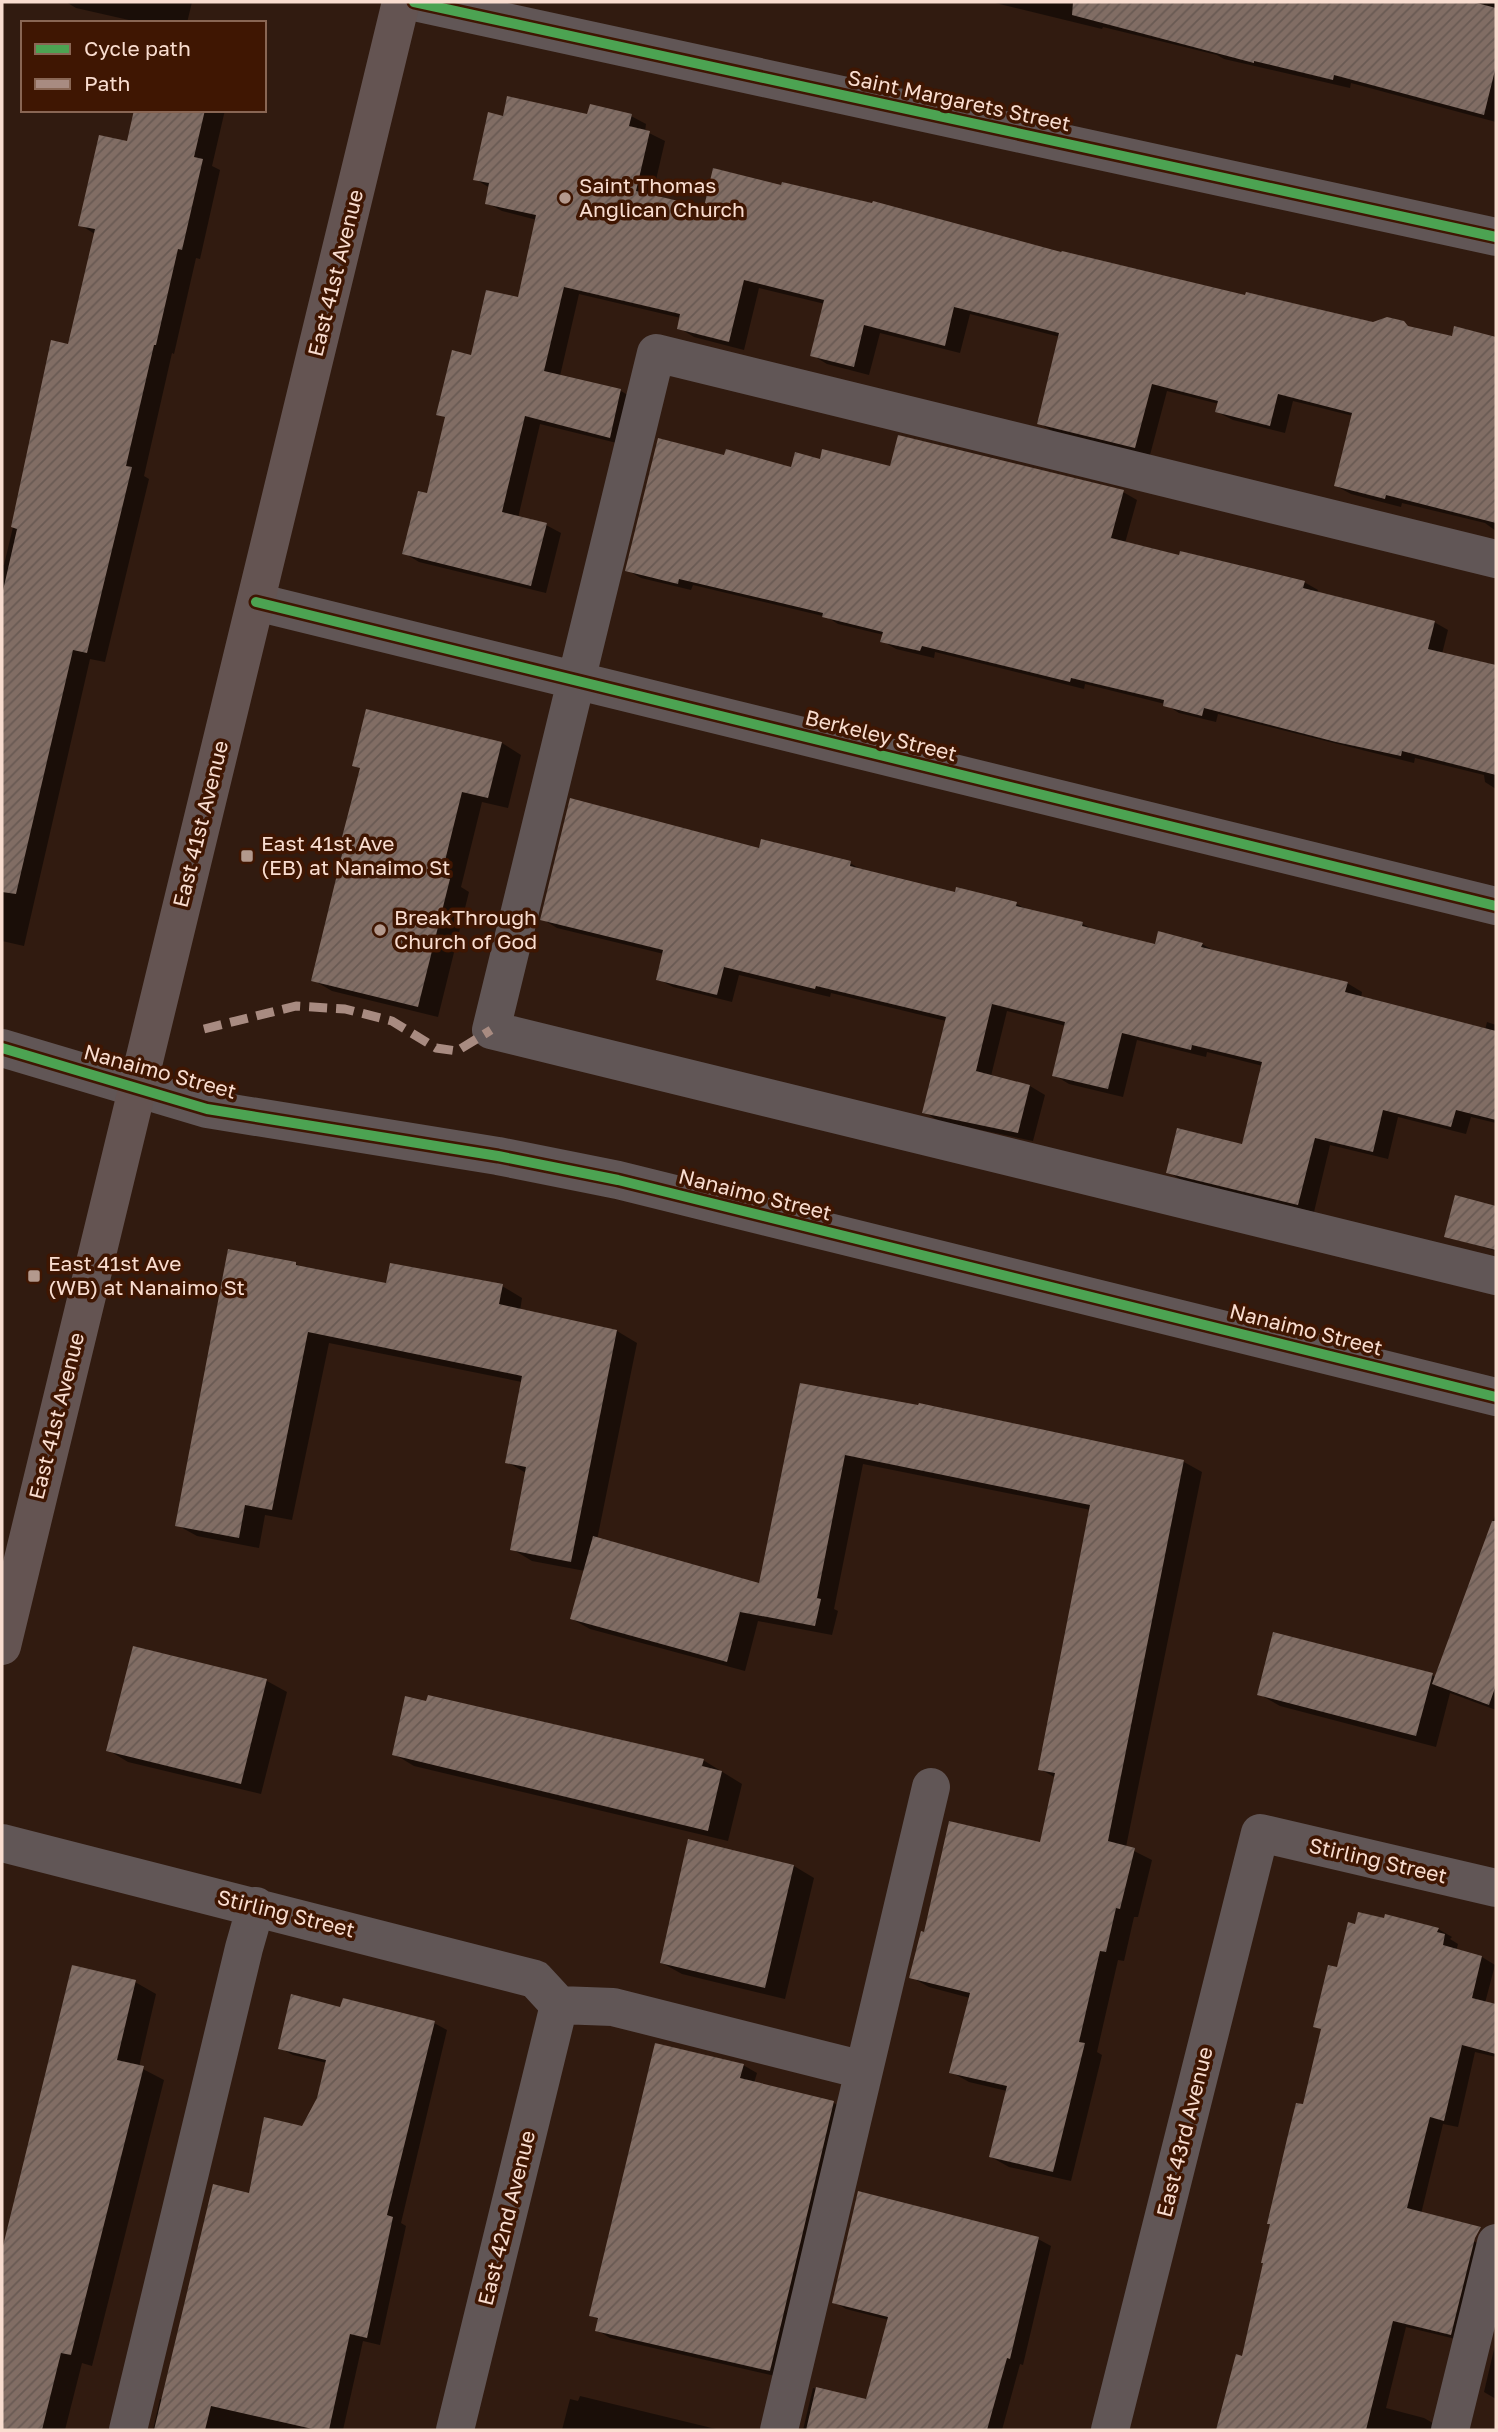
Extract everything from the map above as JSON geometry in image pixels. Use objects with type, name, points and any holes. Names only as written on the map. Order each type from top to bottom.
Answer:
[{"type":"main road","name":"East 41st Avenue","points":[[2,1646],[401,2]]},
{"type":"street","name":"Saint Margarets Street","points":[[414,2],[1496,237]]},
{"type":"street","points":[[1496,559],[656,353],[491,1030],[1496,1276]]},
{"type":"street","name":"Berkeley Street","points":[[256,602],[1496,906]]},
{"type":"street","name":"Nanaimo Street","points":[[2,1048],[207,1109],[498,1156],[618,1180],[1496,1397]]},
{"type":"street","points":[[779,2430],[931,1787]]},
{"type":"street","name":"Stirling Street","points":[[1260,1833],[1496,1888]]},
{"type":"street","name":"East 43rd Avenue","points":[[1110,2430],[1260,1833]]},
{"type":"street","name":"Stirling Street","points":[[2,1843],[536,1979],[559,2005]]},
{"type":"street","points":[[128,2430],[256,1906]]},
{"type":"street","points":[[559,2005],[613,2007],[863,2070]]},
{"type":"street","name":"East 42nd Avenue","points":[[455,2430],[559,2005]]},
{"type":"street","points":[[1450,2430],[1496,2243]]},
{"type":"building","points":[[1073,2],[1473,2],[1496,8],[1496,66],[1484,115],[1334,75],[1333,80],[1254,63],[1072,15]]},
{"type":"building","points":[[507,96],[587,114],[590,104],[632,114],[629,126],[650,131],[636,191],[704,207],[713,168],[781,185],[782,182],[872,203],[873,201],[1061,252],[1245,295],[1246,292],[1373,322],[1387,317],[1404,321],[1408,326],[1452,336],[1454,326],[1496,337],[1496,523],[1386,495],[1385,499],[1334,486],[1352,413],[1278,394],[1270,426],[1215,412],[1218,401],[1152,384],[1135,448],[1037,424],[1059,333],[954,307],[945,346],[864,325],[854,367],[810,356],[824,300],[744,280],[729,342],[677,329],[680,314],[564,287],[544,371],[621,389],[610,438],[525,416],[502,512],[547,523],[531,586],[402,554],[418,491],[427,493],[445,417],[436,415],[452,350],[471,355],[486,290],[518,297],[536,215],[485,204],[489,183],[473,180],[488,112],[503,116]]},
{"type":"building","points":[[134,112],[205,112],[194,157],[203,159],[182,250],[178,249],[154,345],[126,466],[132,467],[87,653],[73,650],[16,894],[2,892],[2,595],[17,529],[11,527],[51,340],[68,344],[95,229],[78,226],[99,135],[127,141]]},
{"type":"building","points":[[898,435],[1124,490],[1111,538],[1179,555],[1180,551],[1305,581],[1303,588],[1435,621],[1428,649],[1496,665],[1496,775],[1402,751],[1401,756],[1336,742],[1204,708],[1202,716],[1163,706],[1164,700],[1071,678],[1070,682],[922,646],[920,651],[880,642],[883,632],[822,617],[823,613],[679,579],[678,584],[625,571],[658,438],[724,455],[726,449],[791,467],[795,452],[820,459],[822,449],[890,466]]},
{"type":"building","points":[[366,709],[502,742],[488,798],[462,792],[441,877],[450,879],[418,1007],[311,981],[345,842],[341,841],[360,768],[352,766]]},
{"type":"building","points":[[570,798],[759,848],[761,839],[851,861],[850,866],[955,892],[956,887],[1017,902],[1016,906],[1083,922],[1082,926],[1155,944],[1158,931],[1203,943],[1201,947],[1348,982],[1345,992],[1496,1031],[1496,1120],[1456,1110],[1451,1127],[1383,1110],[1373,1152],[1315,1138],[1298,1205],[1166,1173],[1177,1128],[1242,1144],[1262,1062],[1192,1045],[1191,1050],[1122,1033],[1108,1089],[1052,1076],[1065,1022],[992,1004],[976,1071],[1030,1085],[1018,1133],[922,1113],[946,1017],[724,967],[717,995],[656,980],[663,950],[540,920]]},
{"type":"building","points":[[1455,1195],[1496,1206],[1496,1250],[1444,1237]]},
{"type":"building","points":[[228,1249],[386,1283],[390,1263],[503,1284],[499,1304],[617,1330],[571,1562],[510,1550],[526,1467],[505,1463],[522,1376],[308,1332],[272,1510],[245,1505],[239,1538],[175,1526]]},
{"type":"building","points":[[800,1383],[918,1405],[919,1403],[1184,1460],[1108,1841],[1135,1848],[1120,1909],[1116,1908],[1106,1952],[1100,1951],[1079,2042],[1085,2043],[1053,2172],[989,2157],[1007,2086],[949,2073],[970,1993],[909,1978],[921,1931],[924,1932],[949,1821],[1040,1842],[1055,1773],[1038,1770],[1090,1505],[845,1455],[817,1598],[821,1599],[815,1626],[740,1612],[727,1662],[570,1619],[593,1536],[759,1583]]},
{"type":"building","points":[[1492,1521],[1496,1521],[1496,1685],[1489,1705],[1432,1684]]},
{"type":"building","points":[[1273,1632],[1433,1673],[1416,1736],[1257,1695]]},
{"type":"building","points":[[133,1646],[267,1679],[241,1784],[106,1751]]},
{"type":"building","points":[[428,1695],[704,1759],[702,1766],[722,1771],[708,1831],[392,1755],[405,1696],[426,1701]]},
{"type":"building","points":[[688,1839],[794,1865],[765,1988],[660,1963]]},
{"type":"building","points":[[1358,1912],[1384,1918],[1385,1914],[1439,1928],[1437,1932],[1445,1934],[1443,1945],[1482,1956],[1472,1998],[1496,2004],[1496,2054],[1462,2045],[1444,2121],[1430,2117],[1407,2208],[1481,2227],[1475,2238],[1451,2335],[1393,2321],[1366,2430],[1216,2430],[1236,2354],[1242,2356],[1263,2263],[1270,2224],[1267,2224],[1296,2103],[1303,2104],[1321,2029],[1313,2027],[1328,1965],[1337,1967],[1348,1922],[1355,1924]]},
{"type":"building","points":[[72,1965],[136,1980],[117,2060],[144,2066],[71,2355],[61,2353],[42,2430],[2,2430],[2,2250]]},
{"type":"building","points":[[291,1994],[340,2007],[343,1998],[435,2021],[387,2215],[393,2217],[367,2338],[350,2334],[329,2430],[317,2430],[211,2406],[205,2430],[154,2430],[213,2184],[249,2193],[264,2117],[302,2126],[317,2098],[326,2060],[278,2049]]},
{"type":"building","points":[[655,2043],[744,2064],[740,2078],[834,2101],[770,2371],[595,2331],[598,2318],[589,2316]]},
{"type":"building","points":[[858,2191],[1039,2237],[1010,2359],[1007,2358],[987,2430],[806,2430],[816,2387],[866,2399],[888,2317],[832,2303]]},
{"type":"marked path","points":[[204,1029],[296,1006],[345,1009],[392,1021],[436,1048],[457,1051],[491,1030]]},
{"type":"cycle path","points":[[414,2],[1496,237]]},
{"type":"cycle path","points":[[256,602],[1496,906]]},
{"type":"cycle path","points":[[2,1048],[207,1109],[498,1156],[618,1180],[1496,1397]]},
{"type":"place","name":"Saint Thomas Anglican Church","points":[[565,198]]},
{"type":"place","name":"East 41st Ave (EB) at Nanaimo St","points":[[247,856]]},
{"type":"place","name":"BreakThrough Church of God","points":[[380,930]]},
{"type":"place","name":"East 41st Ave (WB) at Nanaimo St","points":[[34,1276]]}]
